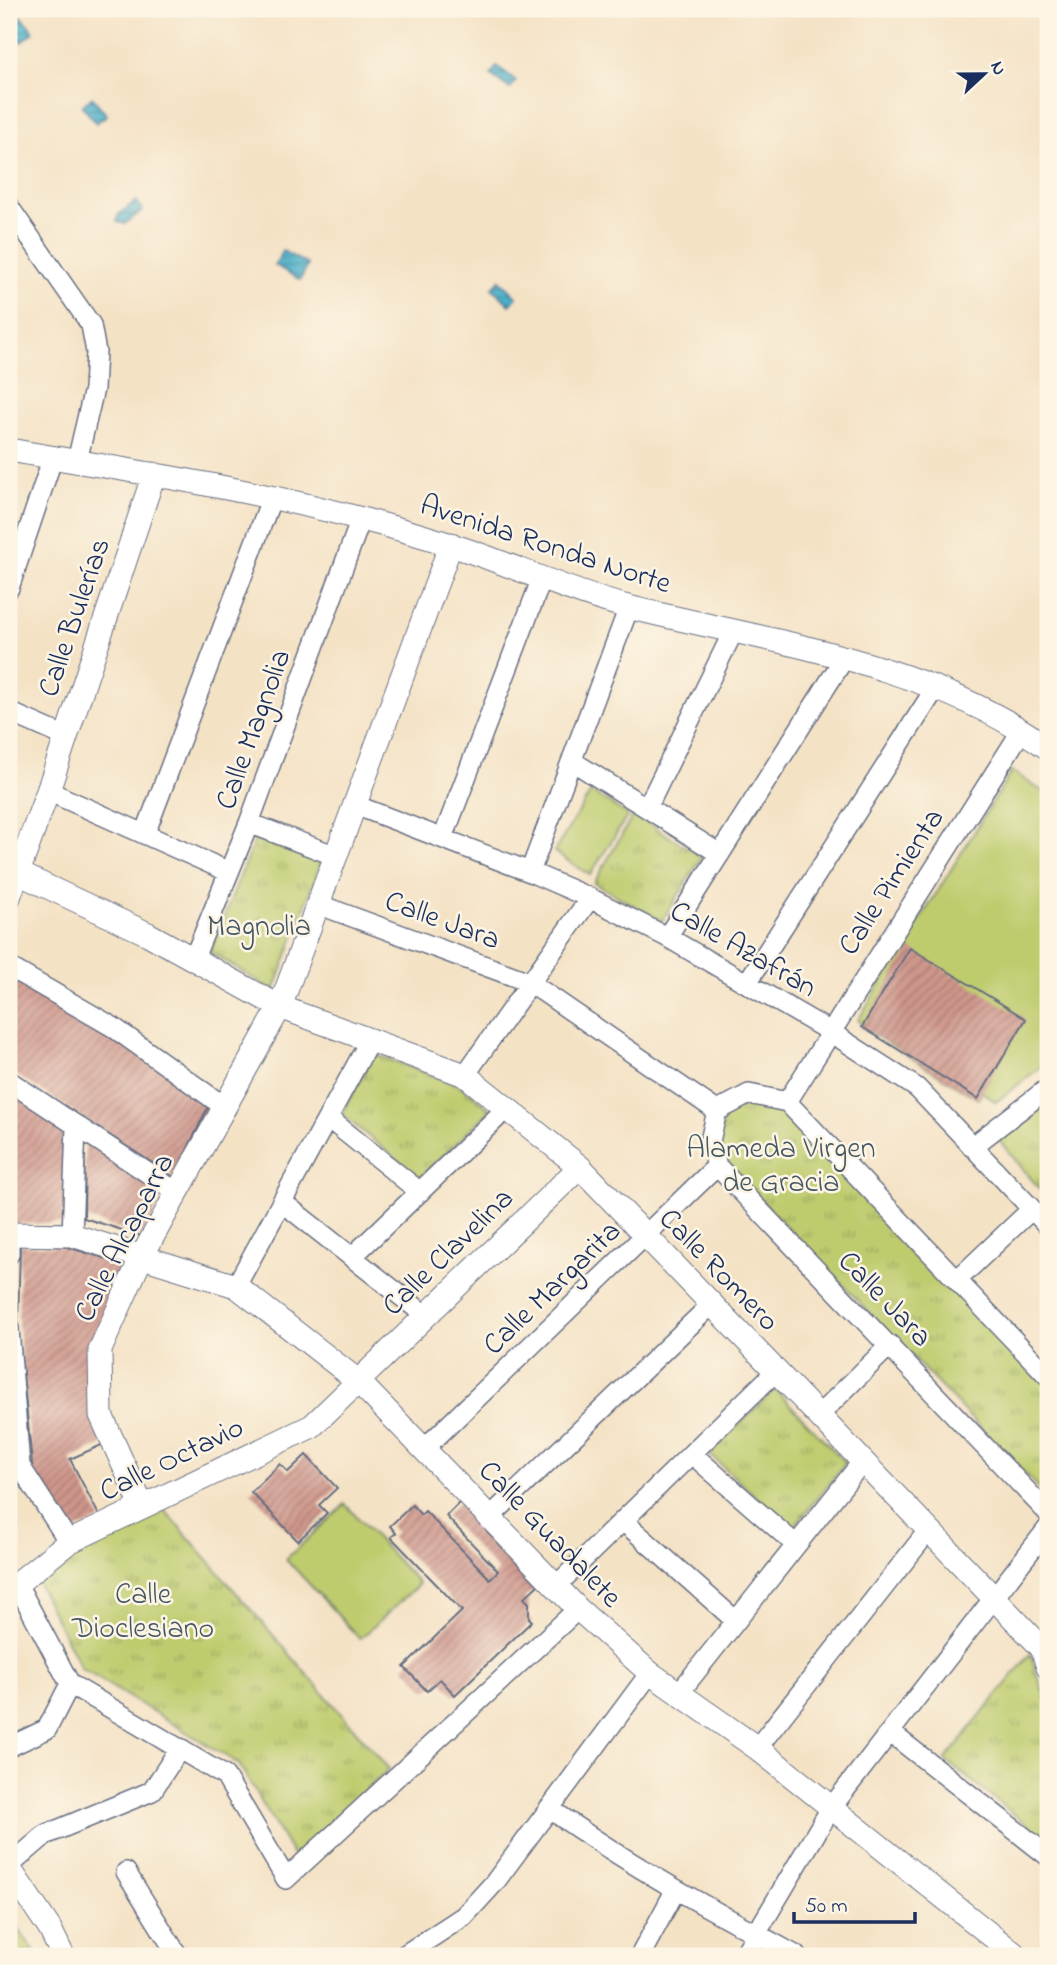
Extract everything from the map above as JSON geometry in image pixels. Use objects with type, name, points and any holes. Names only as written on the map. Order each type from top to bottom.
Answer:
[{"type":"street","points":[[9,207],[91,326],[96,352],[94,389],[78,461]]},
{"type":"street","name":"Avenida Ronda Norte","points":[[9,450],[155,474],[272,497],[362,519],[451,544],[629,607],[845,657],[935,690],[1022,730],[1048,748]]},
{"type":"street","points":[[9,588],[15,549],[53,457]]},
{"type":"street","name":"Calle Bulerías","points":[[12,884],[48,791],[155,474]]},
{"type":"street","points":[[145,834],[272,497]]},
{"type":"street","name":"Calle Magnolia","points":[[194,958],[249,823],[362,519]]},
{"type":"street","name":"Calle Alcaparra","points":[[142,1506],[101,1415],[100,1350],[142,1256],[280,1007],[320,905],[451,544]]},
{"type":"street","points":[[443,838],[542,578]]},
{"type":"street","points":[[530,872],[629,607]]},
{"type":"street","points":[[647,808],[734,630]]},
{"type":"street","points":[[667,937],[845,657]]},
{"type":"street","points":[[747,983],[935,690]]},
{"type":"street","points":[[9,712],[66,737]]},
{"type":"street","name":"Calle Pimienta","points":[[787,1102],[1022,730]]},
{"type":"street","points":[[572,761],[720,854]]},
{"type":"street","points":[[48,791],[229,872]]},
{"type":"street","name":"Calle Azafrán","points":[[355,805],[590,898],[667,937],[830,1031],[917,1088],[1048,1226]]},
{"type":"street","points":[[249,823],[336,856]]},
{"type":"street","name":"Calle Romero","points":[[12,884],[194,958],[280,1007],[369,1042],[466,1075],[580,1167],[1042,1648],[1048,1667]]},
{"type":"street","points":[[466,1075],[590,898]]},
{"type":"street","name":"Calle Jara","points":[[320,905],[529,982],[717,1111]]},
{"type":"street","points":[[9,967],[113,1027],[226,1108]]},
{"type":"street","points":[[236,1286],[369,1042]]},
{"type":"street","points":[[9,1080],[178,1194]]},
{"type":"street","points":[[972,1147],[1048,1089]]},
{"type":"street","points":[[717,1166],[710,1141],[717,1111],[749,1094],[787,1102],[1048,1376]]},
{"type":"street","points":[[353,1256],[506,1109]]},
{"type":"street","points":[[328,1118],[420,1192]]},
{"type":"street","points":[[72,1235],[76,1125]]},
{"type":"street","name":"Calle Jara","points":[[717,1166],[1048,1513]]},
{"type":"street","name":"Calle Margarita","points":[[425,1448],[717,1166]]},
{"type":"street","name":"Calle Clavelina","points":[[358,1381],[580,1167]]},
{"type":"street","points":[[282,1202],[425,1315]]},
{"type":"street","points":[[957,1280],[1032,1209]]},
{"type":"street","points":[[9,1234],[9,1254]]},
{"type":"street","name":"Calle Guadalete","points":[[9,1234],[72,1235],[236,1286],[358,1381],[578,1609],[650,1673],[757,1748],[1017,1956]]},
{"type":"street","points":[[490,1517],[711,1305]]},
{"type":"street","points":[[9,1329],[14,1469],[69,1542]]},
{"type":"street","points":[[818,1416],[890,1345]]},
{"type":"street","points":[[556,1586],[775,1372]]},
{"type":"street","name":"Calle Octavio","points":[[13,1587],[69,1542],[312,1426],[358,1381]]},
{"type":"street","points":[[692,1454],[796,1545]]},
{"type":"street","points":[[679,1693],[862,1462]]},
{"type":"street","points":[[623,1521],[736,1621]]},
{"type":"street","points":[[743,1956],[831,1808],[1048,1528]]},
{"type":"street","points":[[757,1748],[928,1531]]},
{"type":"street","points":[[13,1587],[70,1684],[225,1776],[286,1879],[578,1609]]},
{"type":"street","points":[[403,1956],[464,1916],[495,1882],[650,1673]]},
{"type":"street","points":[[9,1747],[47,1729],[70,1684]]},
{"type":"street","points":[[891,1733],[1048,1856]]},
{"type":"street","points":[[63,1956],[50,1929],[9,1867],[45,1835],[152,1791],[180,1748]]},
{"type":"street","points":[[549,1808],[605,1849],[675,1891],[797,1956]]},
{"type":"street","points":[[126,1872],[178,1956]]},
{"type":"street","points":[[640,1956],[675,1891]]},
{"type":"green space","points":[[1012,771],[1048,795],[1048,1061],[996,1102],[982,1092],[978,1099],[862,1027],[863,1024],[858,1020]]},
{"type":"green space","points":[[591,792],[628,815],[590,875],[554,852]]},
{"type":"green space","points":[[634,814],[702,857],[662,921],[594,883]]},
{"type":"green space","name":"Magnolia","points":[[255,839],[321,863],[274,991],[210,952]]},
{"type":"green space","points":[[375,1054],[463,1087],[491,1110],[420,1178],[341,1114]]},
{"type":"green space","points":[[1037,1096],[1048,1107],[1048,1199],[992,1132]]},
{"type":"green space","name":"Alameda Virgen de Gracia","points":[[750,1100],[783,1109],[1048,1385],[1048,1498],[724,1162],[716,1140],[725,1116]]},
{"type":"green space","points":[[775,1389],[846,1463],[792,1529],[709,1454]]},
{"type":"green space","points":[[345,1504],[419,1584],[360,1639],[286,1559]]},
{"type":"green space","name":"Calle Dioclesiano","points":[[163,1508],[389,1769],[294,1857],[239,1764],[81,1668],[36,1580],[87,1544]]},
{"type":"green space","points":[[1030,1654],[1048,1705],[1048,1841],[945,1760]]},
{"type":"green space","points":[[9,1916],[38,1956],[9,1956]]},
{"type":"water","points":[[15,9],[34,32],[21,42],[9,26],[9,14]]},
{"type":"water","points":[[497,66],[516,81],[510,89],[491,75]]},
{"type":"water","points":[[92,97],[107,115],[96,123],[82,106]]},
{"type":"water","points":[[136,201],[143,210],[125,224],[117,222],[118,215]]},
{"type":"water","points":[[283,251],[308,265],[300,280],[275,265]]},
{"type":"water","points":[[500,280],[517,297],[510,305],[492,288]]},
{"type":"building","points":[[910,948],[1026,1019],[978,1099],[862,1027]]},
{"type":"building","points":[[9,977],[102,1025],[210,1103],[174,1177],[9,1070]]},
{"type":"building","points":[[9,1091],[66,1129],[65,1223],[9,1224]]},
{"type":"building","points":[[85,1136],[166,1190],[141,1236],[84,1218]]},
{"type":"building","points":[[20,1245],[67,1247],[128,1265],[91,1348],[104,1444],[70,1459],[101,1519],[74,1531],[33,1473],[18,1324]]},
{"type":"building","points":[[306,1455],[337,1488],[319,1505],[327,1513],[298,1541],[251,1492],[280,1464],[288,1472]]},
{"type":"building","points":[[460,1502],[538,1585],[524,1598],[529,1603],[529,1618],[532,1621],[455,1695],[440,1679],[427,1691],[404,1667],[462,1611],[391,1537],[396,1533],[390,1526],[412,1505],[421,1515],[425,1511],[490,1579],[498,1571],[446,1516]]}]
